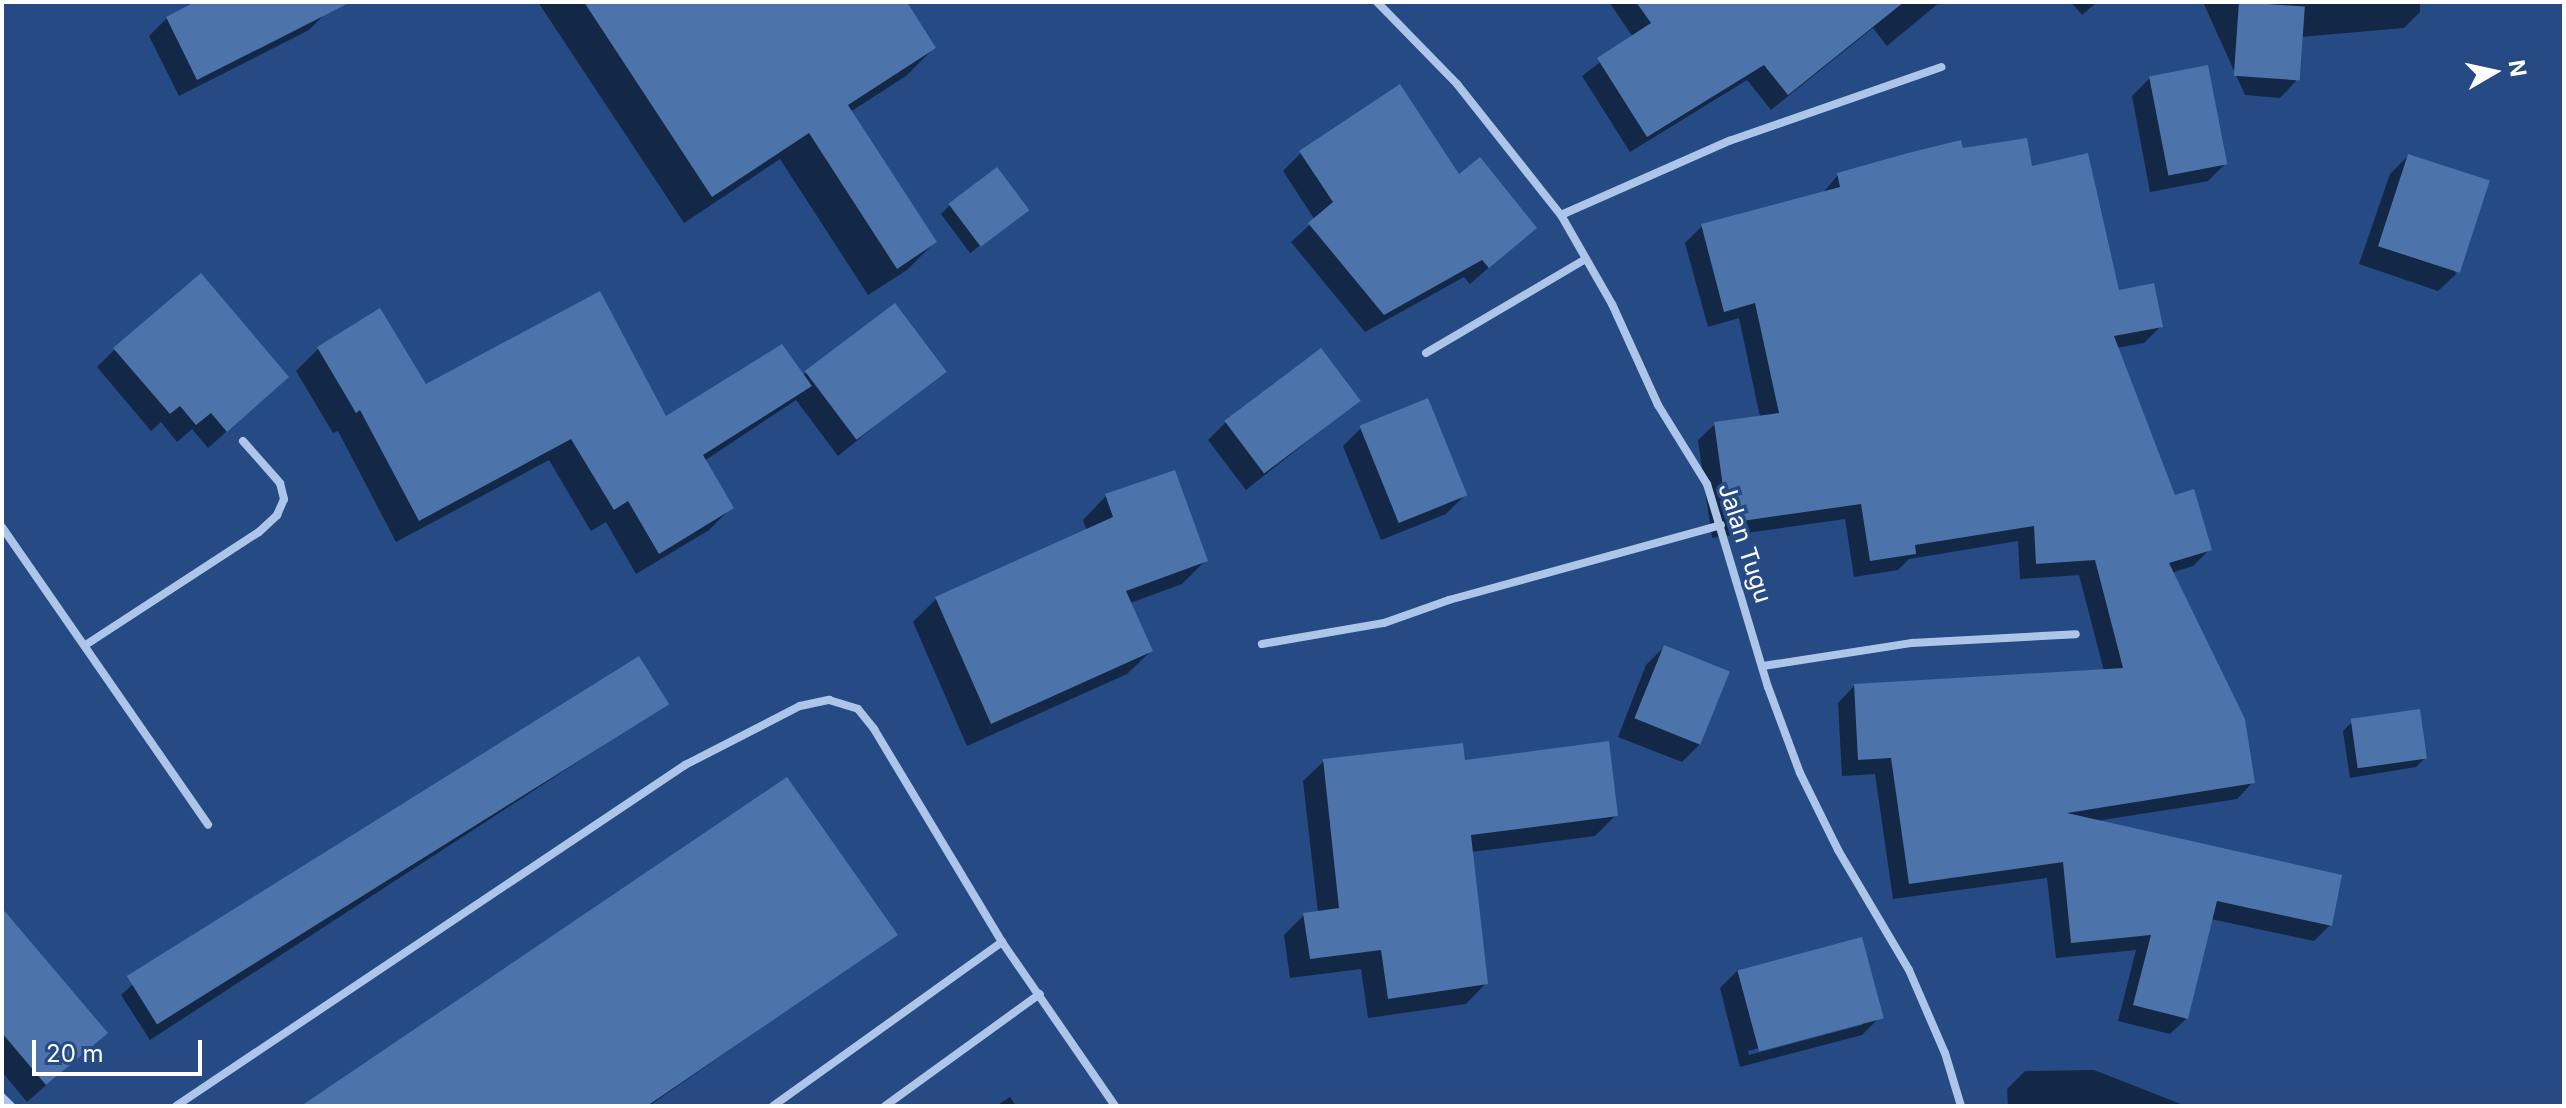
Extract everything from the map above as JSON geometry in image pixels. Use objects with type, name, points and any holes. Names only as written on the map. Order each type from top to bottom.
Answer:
[{"type":"street","name":"Jalan Tugu","points":[[1377,2],[1457,84],[1561,215],[1584,260],[1612,304],[1658,405],[1707,484],[1763,666],[1800,773],[1838,850],[1909,970],[1945,1053],[1961,1106]]},
{"type":"street","points":[[1561,215],[1729,141],[1942,67]]},
{"type":"street","points":[[1426,353],[1584,260]]},
{"type":"street","points":[[87,644],[259,532],[277,515],[284,499],[280,483],[243,441]]},
{"type":"street","points":[[1262,644],[1384,623],[1449,600],[1721,525]]},
{"type":"street","points":[[2,527],[87,644],[208,825]]},
{"type":"street","points":[[1763,666],[1912,643],[2076,634]]},
{"type":"street","points":[[176,1106],[685,765],[815,702],[845,703],[874,729],[1002,942],[1115,1106]]},
{"type":"street","points":[[773,1106],[1002,942]]},
{"type":"street","points":[[885,1106],[1040,994]]},
{"type":"street","points":[[2,1097],[11,1106]]},
{"type":"building","points":[[195,2],[351,2],[197,80],[166,17]]},
{"type":"building","points":[[584,2],[907,2],[936,48],[848,105],[937,242],[897,269],[809,133],[712,197]]},
{"type":"building","points":[[1636,2],[1904,2],[1788,95],[1764,65],[1647,137],[1597,58],[1651,23]]},
{"type":"building","points":[[2239,2],[2305,7],[2300,80],[2234,76]]},
{"type":"building","points":[[2208,65],[2227,164],[2168,176],[2149,76]]},
{"type":"building","points":[[1400,84],[1459,174],[1480,157],[1537,228],[1489,268],[1482,260],[1384,315],[1308,223],[1333,202],[1299,151]]},
{"type":"building","points":[[2027,138],[2032,166],[2088,153],[2119,290],[2154,283],[2163,327],[2114,336],[2175,495],[2194,489],[2212,550],[2169,563],[2245,719],[2255,783],[2067,813],[2342,875],[2332,926],[2217,901],[2188,1019],[2133,1005],[2151,935],[2071,943],[2063,862],[1909,884],[1891,758],[1858,760],[1854,684],[2123,668],[2095,560],[2036,564],[2034,526],[1915,545],[1916,554],[1870,561],[1861,504],[1728,523],[1714,422],[1779,413],[1755,303],[1724,312],[1701,224],[1840,187],[1837,173],[1908,153],[1961,140],[1963,148]]},
{"type":"building","points":[[2408,154],[2490,181],[2460,273],[2378,246]]},
{"type":"building","points":[[997,167],[1029,210],[981,247],[948,204]]},
{"type":"building","points":[[201,273],[289,377],[227,432],[211,413],[196,425],[180,406],[170,414],[113,348]]},
{"type":"building","points":[[600,291],[666,416],[782,344],[812,386],[703,455],[734,508],[659,554],[628,501],[614,510],[571,439],[419,521],[360,410],[356,413],[317,347],[380,308],[426,384]]},
{"type":"building","points":[[895,303],[947,372],[857,440],[805,371]]},
{"type":"building","points":[[1321,348],[1361,401],[1264,474],[1224,421]]},
{"type":"building","points":[[1428,398],[1467,495],[1399,523],[1359,426]]},
{"type":"building","points":[[1175,470],[1208,561],[1126,591],[1153,651],[991,724],[935,597],[1113,517],[1105,494]]},
{"type":"building","points":[[1664,645],[1730,672],[1700,745],[1634,718]]},
{"type":"building","points":[[639,656],[669,704],[157,1024],[127,976]]},
{"type":"building","points":[[2420,709],[2427,759],[2358,768],[2351,719]]},
{"type":"building","points":[[1609,741],[1618,816],[1471,835],[1488,984],[1388,999],[1381,950],[1310,959],[1303,913],[1339,908],[1323,759],[1463,743],[1465,760]]},
{"type":"building","points":[[787,777],[898,935],[647,1106],[301,1106]]},
{"type":"building","points":[[2,908],[108,1033],[46,1085],[2,1033]]},
{"type":"building","points":[[1862,937],[1884,1018],[1759,1052],[1737,970]]}]
